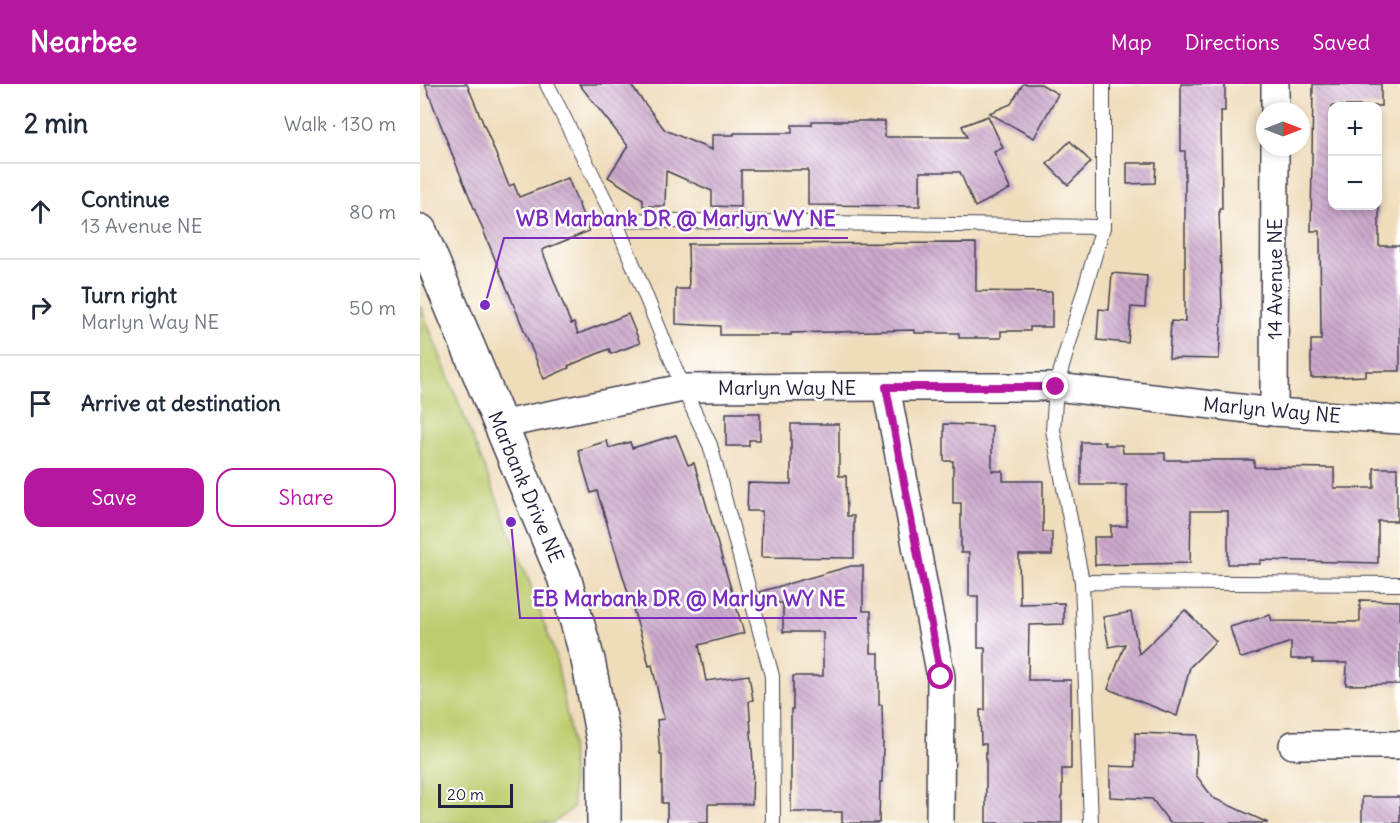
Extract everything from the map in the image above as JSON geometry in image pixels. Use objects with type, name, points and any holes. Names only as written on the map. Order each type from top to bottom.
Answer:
[{"type":"street","points":[[1275,84],[1275,102]]},
{"type":"street","name":"14 Avenue NE","points":[[1274,412],[1275,156]]},
{"type":"street","name":"Marbank Drive NE","points":[[422,243],[564,577],[588,660],[604,744],[604,823]]},
{"type":"street","points":[[886,387],[941,677],[940,823]]},
{"type":"street","name":"Marlyn Way NE","points":[[499,425],[682,388],[1056,387],[1274,412],[1400,420]]},
{"type":"street","points":[[1293,745],[1400,746]]},
{"type":"lane","points":[[547,84],[615,219],[682,388],[710,445],[772,676],[772,823]]},
{"type":"lane","points":[[1091,823],[1082,582],[1053,430],[1056,387],[1102,227],[1103,84]]},
{"type":"lane","points":[[615,219],[1102,227]]},
{"type":"lane","points":[[1082,582],[1400,584]]},
{"type":"green space","points":[[420,305],[526,573],[556,657],[571,737],[573,808],[553,823],[420,823]]},
{"type":"building","points":[[425,84],[467,84],[509,186],[514,184],[519,197],[568,178],[589,231],[542,250],[571,324],[574,323],[578,334],[628,314],[640,343],[611,354],[609,349],[544,379]]},
{"type":"building","points":[[579,84],[630,84],[665,130],[712,150],[712,135],[792,133],[792,125],[812,125],[812,121],[885,121],[885,137],[967,137],[962,126],[988,116],[1003,148],[994,152],[1010,189],[975,207],[960,172],[920,172],[920,206],[808,205],[808,170],[741,170],[741,207],[712,206],[712,191],[666,171],[665,206],[643,206],[643,199],[608,177],[628,146]]},
{"type":"building","points":[[1023,84],[1041,84],[1058,94],[1034,138],[989,113],[1011,104]]},
{"type":"building","points":[[1181,84],[1225,84],[1225,111],[1221,111],[1222,209],[1219,209],[1222,310],[1219,359],[1169,358],[1171,321],[1185,322],[1185,151],[1181,151]]},
{"type":"building","points":[[1313,84],[1381,84],[1381,102],[1328,102],[1328,210],[1379,210],[1379,246],[1400,246],[1400,371],[1366,371],[1366,376],[1311,378],[1311,340],[1321,340],[1320,231],[1311,231]]},
{"type":"building","points":[[1070,141],[1091,162],[1068,185],[1047,164]]},
{"type":"building","points":[[1127,163],[1156,163],[1155,183],[1127,184]]},
{"type":"building","points":[[976,243],[976,291],[1052,292],[1052,327],[1030,327],[1030,331],[1001,331],[1001,338],[959,338],[959,333],[915,333],[915,330],[791,333],[791,335],[720,335],[720,326],[676,324],[676,289],[689,289],[688,244]]},
{"type":"building","points":[[1112,273],[1147,276],[1145,308],[1131,307],[1128,343],[1097,340],[1099,309],[1109,310]]},
{"type":"building","points":[[726,413],[760,413],[760,440],[749,440],[749,446],[726,446]]},
{"type":"building","points":[[791,424],[839,424],[839,476],[846,476],[847,516],[854,516],[854,558],[761,557],[762,511],[747,511],[748,483],[791,484]]},
{"type":"building","points":[[944,424],[992,426],[992,471],[1003,471],[1003,481],[1043,481],[1043,532],[1052,532],[1052,555],[1019,555],[1020,604],[1064,603],[1064,624],[1029,625],[1028,680],[1071,680],[1071,769],[1062,769],[1062,823],[986,823],[986,744],[981,744],[980,710],[985,710],[985,648],[978,648],[978,596],[969,596],[969,553],[961,553],[961,503],[953,503],[953,461],[944,461]]},
{"type":"building","points":[[676,435],[688,465],[694,463],[744,633],[699,645],[706,681],[749,675],[753,700],[749,701],[753,764],[752,804],[708,804],[708,823],[667,823],[667,803],[662,803],[662,754],[660,754],[657,720],[664,719],[652,665],[649,666],[597,491],[591,493],[578,450],[607,441],[609,448],[630,442],[632,448]]},
{"type":"building","points":[[1081,442],[1122,445],[1123,453],[1165,453],[1165,460],[1254,460],[1254,467],[1334,468],[1334,488],[1374,488],[1374,468],[1397,468],[1397,521],[1378,521],[1378,563],[1260,560],[1260,564],[1228,564],[1228,511],[1191,511],[1190,563],[1095,565],[1094,537],[1111,537],[1111,526],[1127,526],[1127,485],[1081,485]]},
{"type":"building","points":[[851,566],[863,566],[863,611],[871,611],[871,653],[879,653],[879,705],[882,705],[883,747],[879,823],[842,823],[842,812],[791,812],[793,676],[823,676],[823,632],[783,632],[783,603],[762,603],[759,592]]},
{"type":"building","points":[[1360,600],[1400,601],[1400,684],[1346,685],[1347,663],[1313,663],[1313,659],[1291,659],[1291,642],[1242,658],[1239,656],[1230,627],[1270,615],[1272,621],[1360,622]]},
{"type":"building","points":[[1185,610],[1216,641],[1190,667],[1177,716],[1108,689],[1125,644],[1109,647],[1103,617],[1131,612],[1139,654]]},
{"type":"building","points":[[1135,733],[1197,735],[1196,775],[1213,798],[1268,823],[1170,823],[1152,799],[1110,797],[1110,766],[1135,767]]},
{"type":"building","points":[[1362,797],[1400,797],[1400,823],[1362,823]]},
{"type":"place","name":"WB Marbank DR @ Marlyn WY NE","points":[[485,305]]},
{"type":"place","name":"EB Marbank DR @ Marlyn WY NE","points":[[511,522]]},
{"type":"route","points":[[941,677],[886,387],[1056,387]]}]
